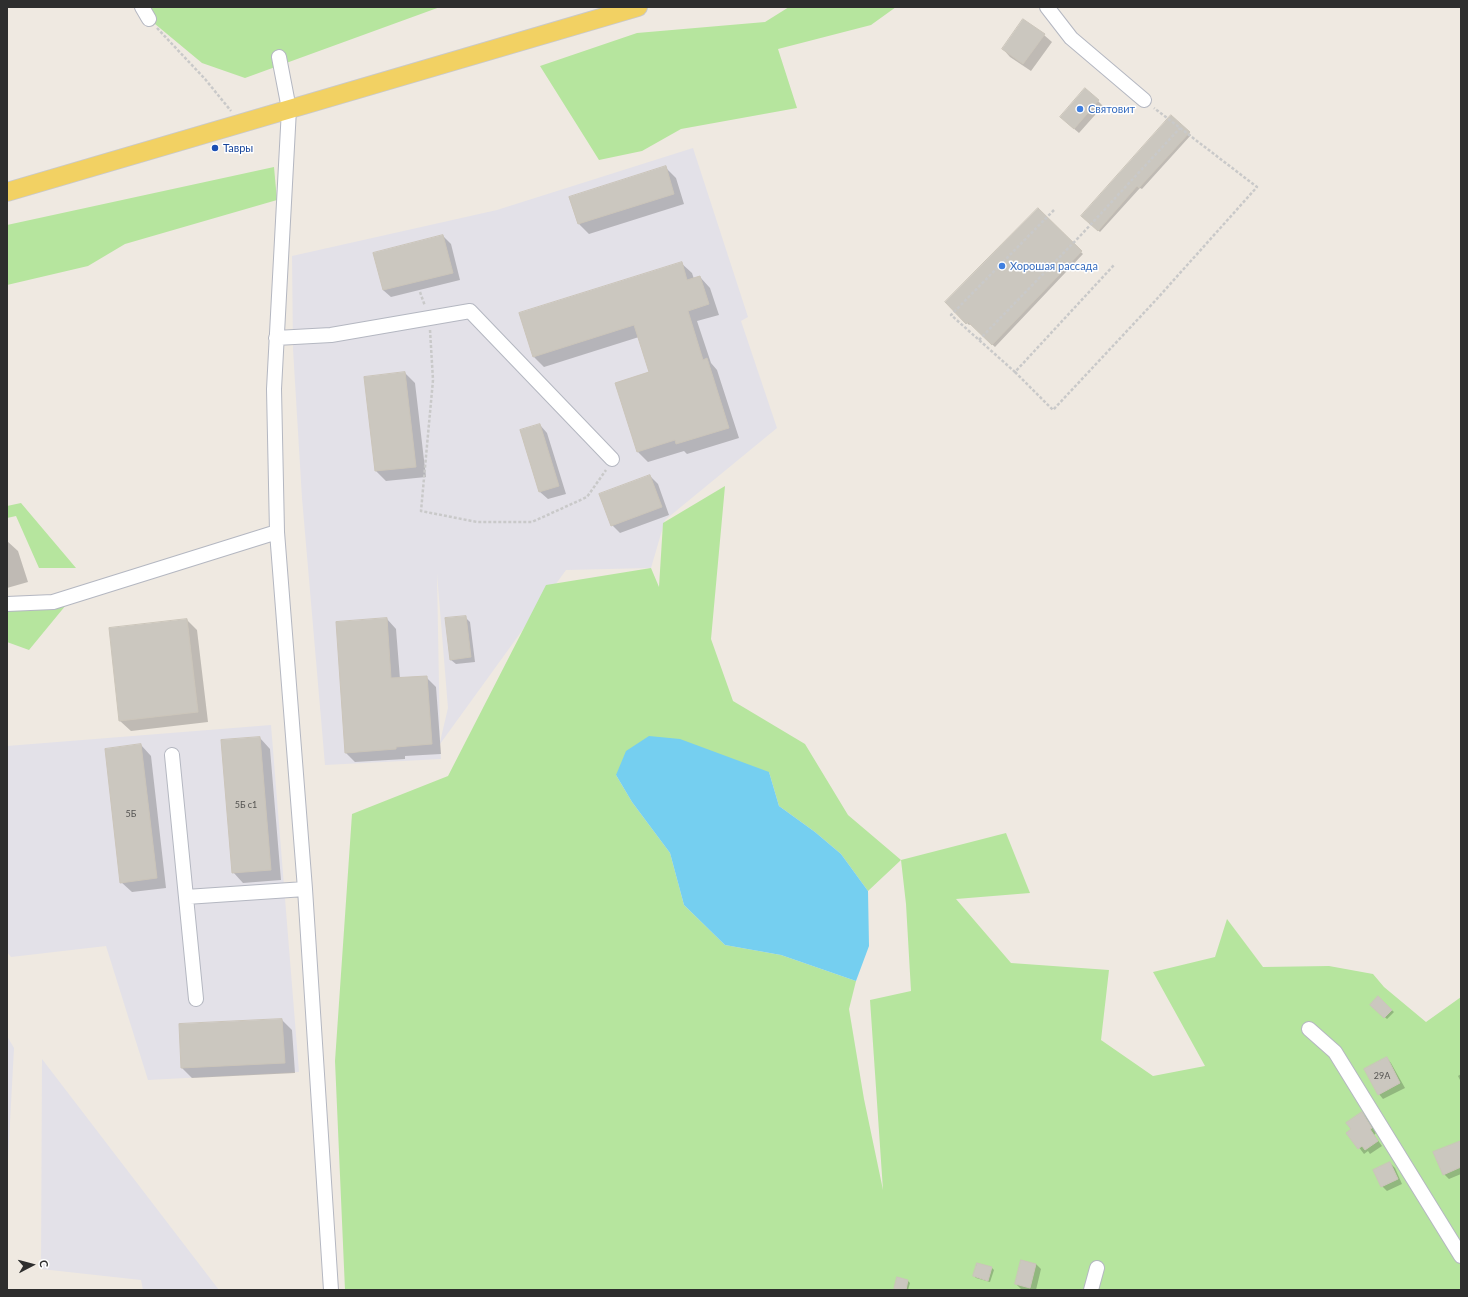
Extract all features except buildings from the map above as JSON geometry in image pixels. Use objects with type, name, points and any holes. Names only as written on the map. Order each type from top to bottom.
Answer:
[{"type":"main road","points":[[7,192],[638,7]]},
{"type":"street","points":[[1047,7],[1071,38],[1144,100]]},
{"type":"street","points":[[279,57],[289,109],[274,389],[277,532],[305,889],[331,1290]]},
{"type":"street","points":[[276,338],[331,335],[470,311],[612,459]]},
{"type":"street","points":[[7,604],[53,602],[277,532]]},
{"type":"street","points":[[172,755],[196,1000]]},
{"type":"street","points":[[186,897],[305,889]]},
{"type":"street","points":[[1309,1029],[1335,1052],[1461,1256]]},
{"type":"street","points":[[1091,1290],[1097,1268]]},
{"type":"path","points":[[145,13],[205,79],[241,123]]},
{"type":"path","points":[[1054,210],[951,315],[1015,372],[1053,410],[1155,301],[1256,186],[1144,100]]},
{"type":"path","points":[[979,340],[1081,235],[1180,128]]},
{"type":"path","points":[[1015,372],[1114,265]]},
{"type":"path","points":[[420,292],[430,318],[433,380],[421,511],[477,522],[532,522],[587,497],[612,459]]},
{"type":"shaded area","points":[[693,148],[748,317],[741,321],[777,428],[665,520],[651,568],[566,570],[440,744],[441,759],[325,765],[302,498],[293,349],[292,256],[497,210]],"holes":[[[437,574],[448,708],[440,742]]]},
{"type":"shaded area","points":[[271,725],[299,1072],[148,1080],[106,946],[11,957],[7,952],[7,746]]},
{"type":"shaded area","points":[[7,1036],[14,1048],[7,1178]]},
{"type":"shaded area","points":[[42,1059],[219,1290],[143,1290],[141,1280],[41,1269]]},
{"type":"green space","points":[[150,7],[440,7],[245,78],[202,63],[149,19]]},
{"type":"green space","points":[[789,7],[896,7],[871,25],[778,49],[797,108],[681,129],[642,151],[599,160],[540,66],[637,33],[765,22]]},
{"type":"green space","points":[[274,167],[277,200],[125,244],[88,266],[7,285],[7,225]]},
{"type":"green space","points":[[725,486],[711,639],[733,701],[805,744],[848,815],[901,860],[1006,833],[1030,893],[956,899],[1011,963],[1109,970],[1101,1040],[1153,1076],[1205,1066],[1153,972],[1215,957],[1227,919],[1263,967],[1329,966],[1373,974],[1384,987],[1426,1022],[1461,997],[1461,1290],[345,1290],[335,1061],[352,814],[448,776],[546,585],[651,568],[659,587],[663,523]],"holes":[[[769,772],[779,806],[815,832],[841,854],[868,891],[901,860],[906,904],[911,991],[870,1000],[883,1190],[864,1099],[849,1009],[856,981],[781,955],[725,945],[684,905],[670,853],[632,802],[616,775]]]},
{"type":"green space","points":[[21,503],[76,568],[39,568],[16,516],[7,518],[7,506]]},
{"type":"green space","points":[[80,588],[29,650],[7,642],[7,605]]},
{"type":"water","points":[[649,736],[680,739],[769,772],[779,806],[815,832],[841,854],[868,891],[869,946],[856,981],[781,955],[725,945],[684,905],[670,853],[632,802],[616,775],[626,751]]},
{"type":"place","name":"Святовит","points":[[1080,109]]},
{"type":"place","name":"Тавры","points":[[215,148]]},
{"type":"place","name":"Хорошая рассада","points":[[1002,266]]}]
